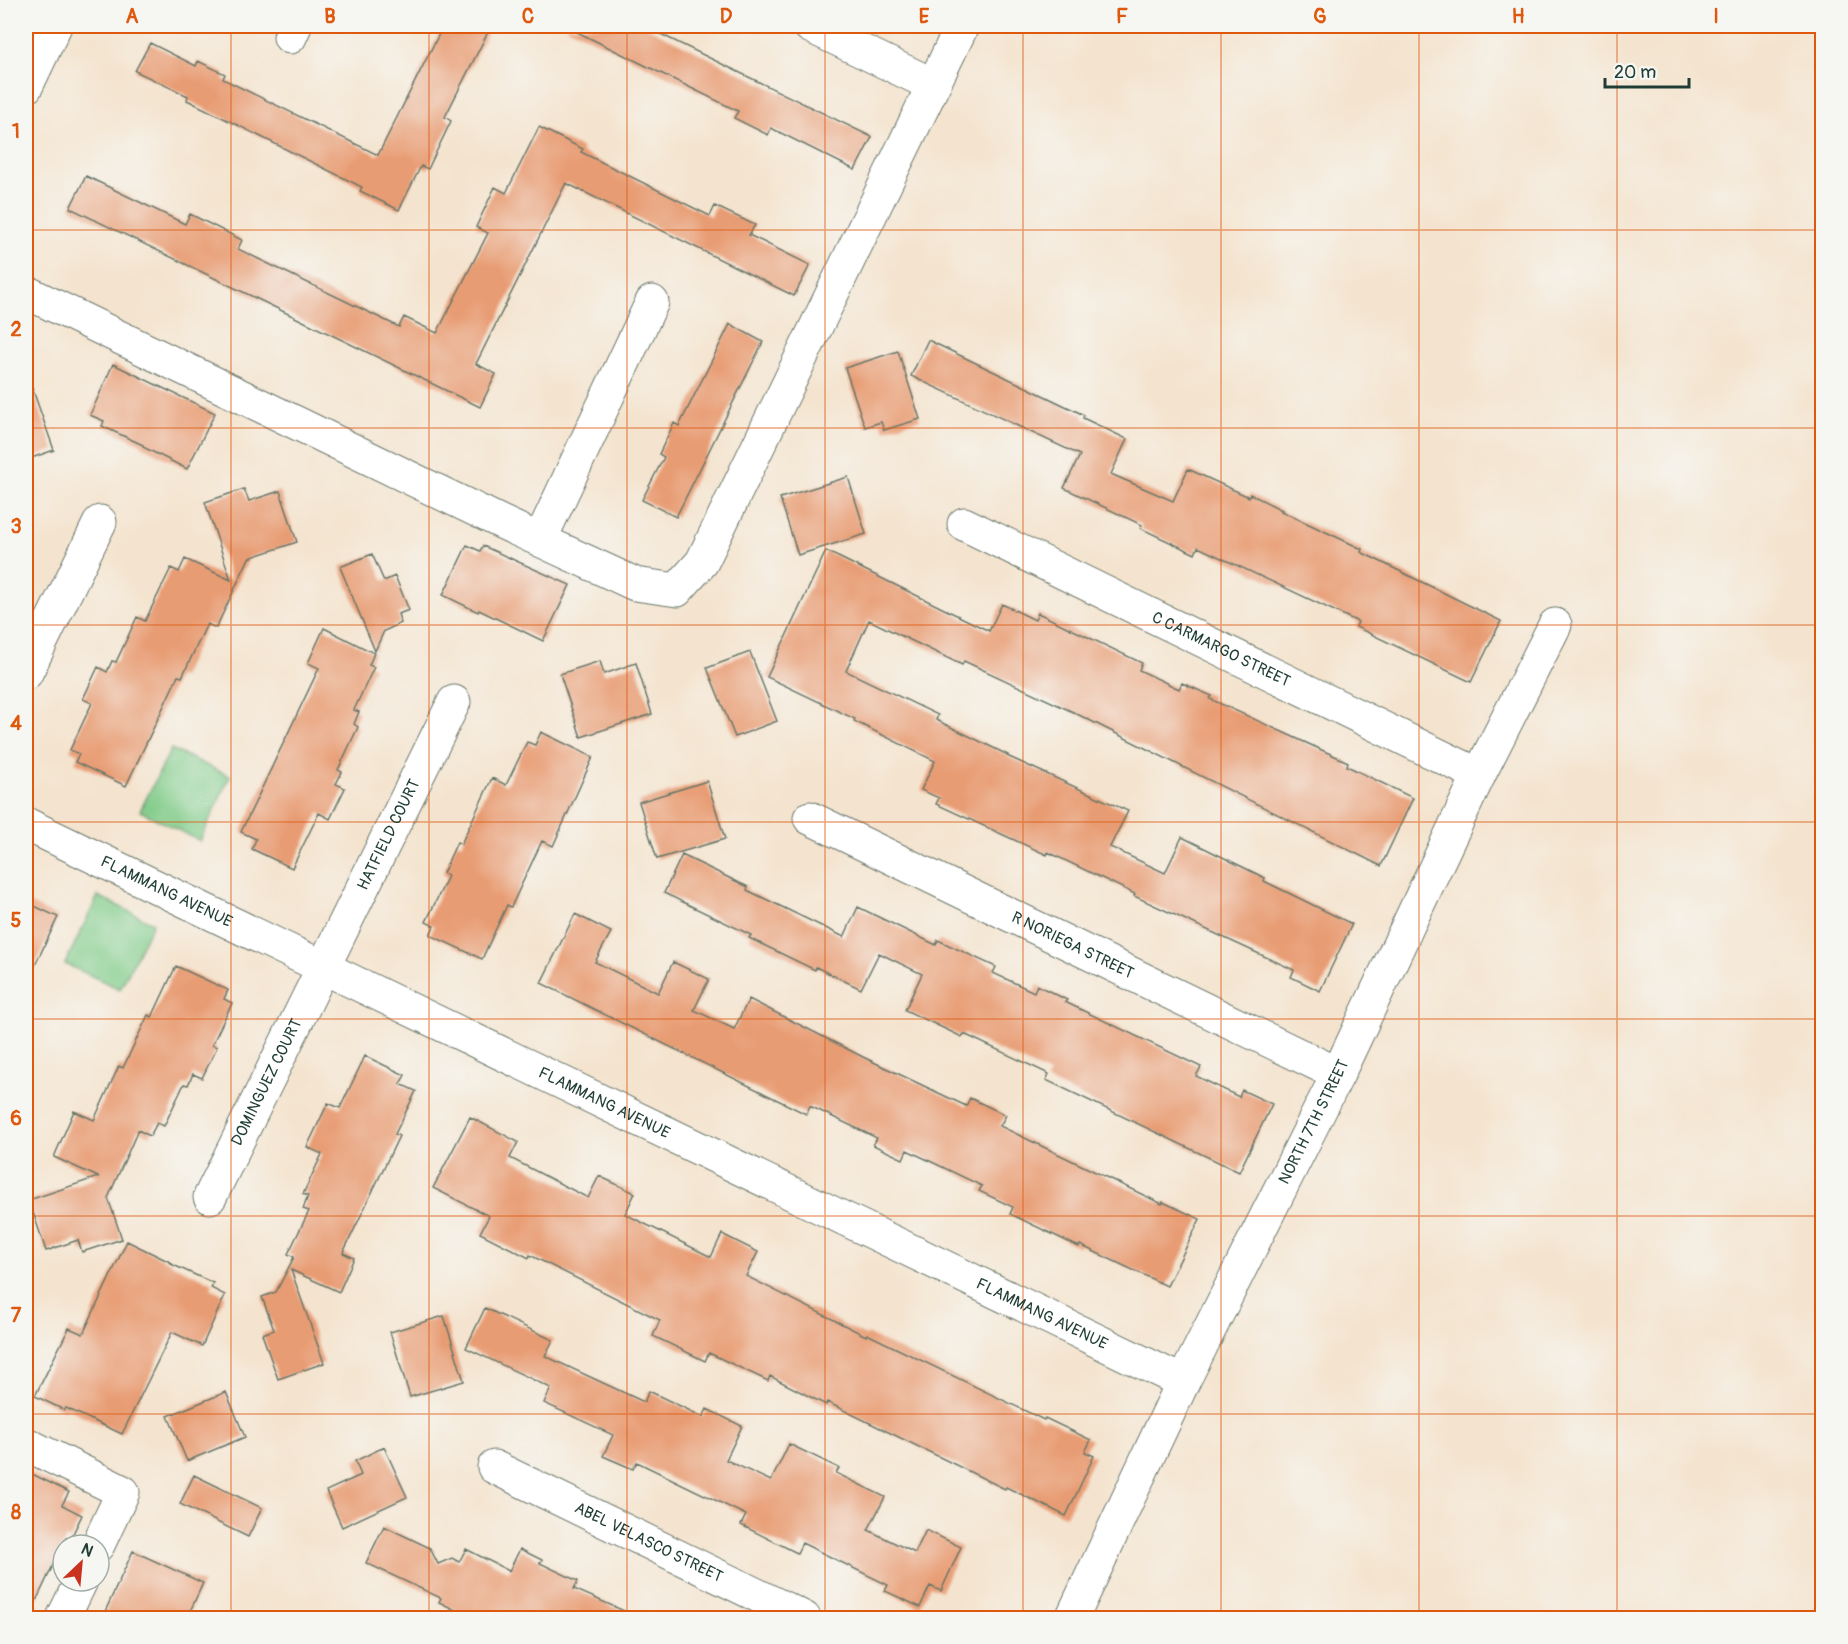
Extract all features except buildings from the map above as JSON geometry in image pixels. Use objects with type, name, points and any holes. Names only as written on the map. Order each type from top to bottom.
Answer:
[{"type":"street","points":[[26,87],[56,26]]},
{"type":"street","points":[[810,26],[933,85]]},
{"type":"street","points":[[26,292],[635,584],[677,590],[702,562],[962,26]]},
{"type":"street","points":[[540,540],[652,302]]},
{"type":"street","points":[[26,674],[100,522]]},
{"type":"street","name":"C CARMARGO STREET","points":[[964,524],[1479,776]]},
{"type":"street","name":"NORTH 7TH STREET","points":[[1072,1618],[1183,1382],[1338,1074],[1479,776],[1555,625]]},
{"type":"street","name":"HATFIELD COURT","points":[[323,967],[454,702]]},
{"type":"street","name":"R NORIEGA STREET","points":[[810,818],[1338,1074]]},
{"type":"street","name":"FLAMMANG AVENUE","points":[[26,824],[1183,1382]]},
{"type":"street","name":"DOMINGUEZ COURT","points":[[210,1197],[323,967]]},
{"type":"street","points":[[26,1444],[123,1492],[104,1533]]},
{"type":"street","name":"ABEL VELASCO STREET","points":[[494,1467],[804,1618]]},
{"type":"street","points":[[63,1618],[75,1593]]},
{"type":"green space","points":[[171,749],[230,776],[200,841],[140,811]]},
{"type":"green space","points":[[98,896],[153,923],[120,989],[65,964]]}]
